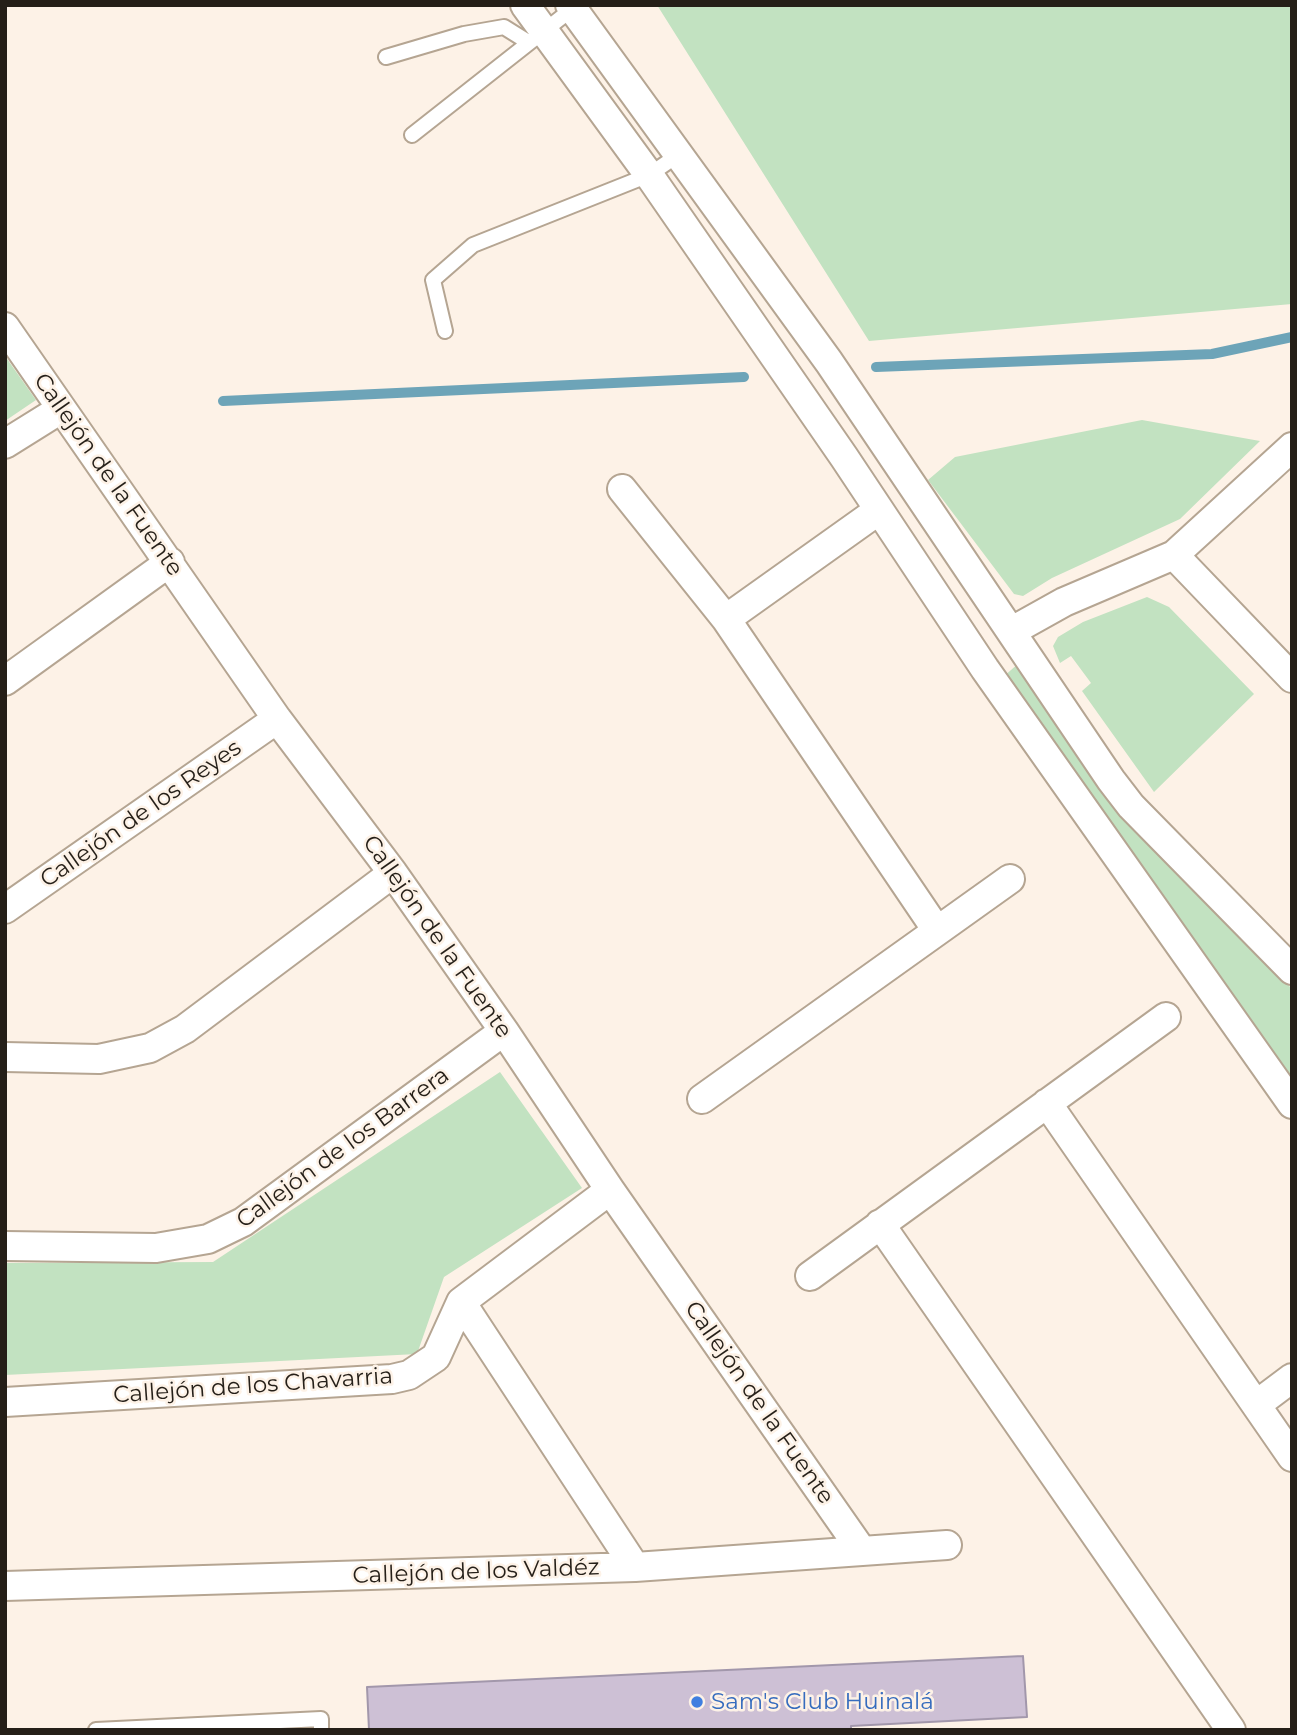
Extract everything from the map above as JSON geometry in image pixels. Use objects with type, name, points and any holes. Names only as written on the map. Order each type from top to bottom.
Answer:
[{"type":"street","points":[[525,5],[535,36],[649,176],[844,457],[985,669],[1292,1104]]},
{"type":"street","points":[[571,7],[878,434],[1131,806],[1292,970]]},
{"type":"street","name":"Callejón de la Fuente","points":[[5,327],[278,719],[393,873],[505,1031],[610,1190],[862,1551]]},
{"type":"street","points":[[5,444],[61,409]]},
{"type":"street","points":[[844,457],[878,434]]},
{"type":"street","points":[[985,669],[1017,639],[1064,602],[1174,555],[1292,447]]},
{"type":"street","points":[[622,489],[726,619],[936,929]]},
{"type":"street","points":[[726,619],[880,510]]},
{"type":"street","points":[[1174,555],[1292,678]]},
{"type":"street","points":[[5,681],[170,562]]},
{"type":"street","name":"Callejón de los Reyes","points":[[5,909],[278,719]]},
{"type":"street","points":[[5,1058],[99,1059],[150,1048],[186,1029],[393,873]]},
{"type":"street","points":[[702,1099],[1010,878]]},
{"type":"street","points":[[810,1276],[1166,1017]]},
{"type":"street","name":"Callejón de los Barrera","points":[[5,1246],[156,1248],[208,1240],[243,1222],[505,1031]]},
{"type":"street","points":[[1047,1103],[1292,1457]]},
{"type":"street","name":"Callejón de los Chavarria","points":[[5,1402],[392,1379],[416,1371],[436,1357],[461,1302],[610,1190]]},
{"type":"street","points":[[880,1224],[1231,1730]]},
{"type":"street","points":[[461,1302],[635,1567]]},
{"type":"street","points":[[1256,1405],[1292,1378]]},
{"type":"street","name":"Callejón de los Valdéz","points":[[5,1586],[635,1567],[947,1545]]},
{"type":"lane","points":[[412,135],[571,7]]},
{"type":"lane","points":[[386,57],[464,34],[504,27],[535,36]]},
{"type":"lane","points":[[445,331],[433,280],[473,245],[649,176],[678,155]]},
{"type":"lane","points":[[96,1730],[321,1724]]},
{"type":"green space","points":[[657,5],[1292,5],[1292,304],[869,341]]},
{"type":"green space","points":[[5,356],[36,400],[5,421]]},
{"type":"green space","points":[[1142,420],[1260,441],[1180,519],[1052,578],[1023,596],[1014,594],[928,480],[955,457]]},
{"type":"green space","points":[[1147,597],[1169,607],[1254,694],[1154,792],[1082,691],[1091,683],[1071,656],[1060,663],[1053,646],[1058,637],[1083,622]]},
{"type":"green space","points":[[1019,663],[1216,910],[1292,989],[1292,1082],[1071,766],[1003,677]]},
{"type":"green space","points":[[500,1072],[582,1188],[444,1277],[417,1354],[5,1375],[5,1263],[213,1262]]},
{"type":"building","name":"Sam's Club Huinalá","points":[[1023,1656],[1027,1717],[851,1726],[851,1730],[369,1730],[367,1687]]},
{"type":"waterway","points":[[876,367],[1212,354],[1292,337]]},
{"type":"waterway","points":[[223,401],[744,377]]},
{"type":"place","name":"Sam's Club Huinalá","points":[[697,1702]]}]
